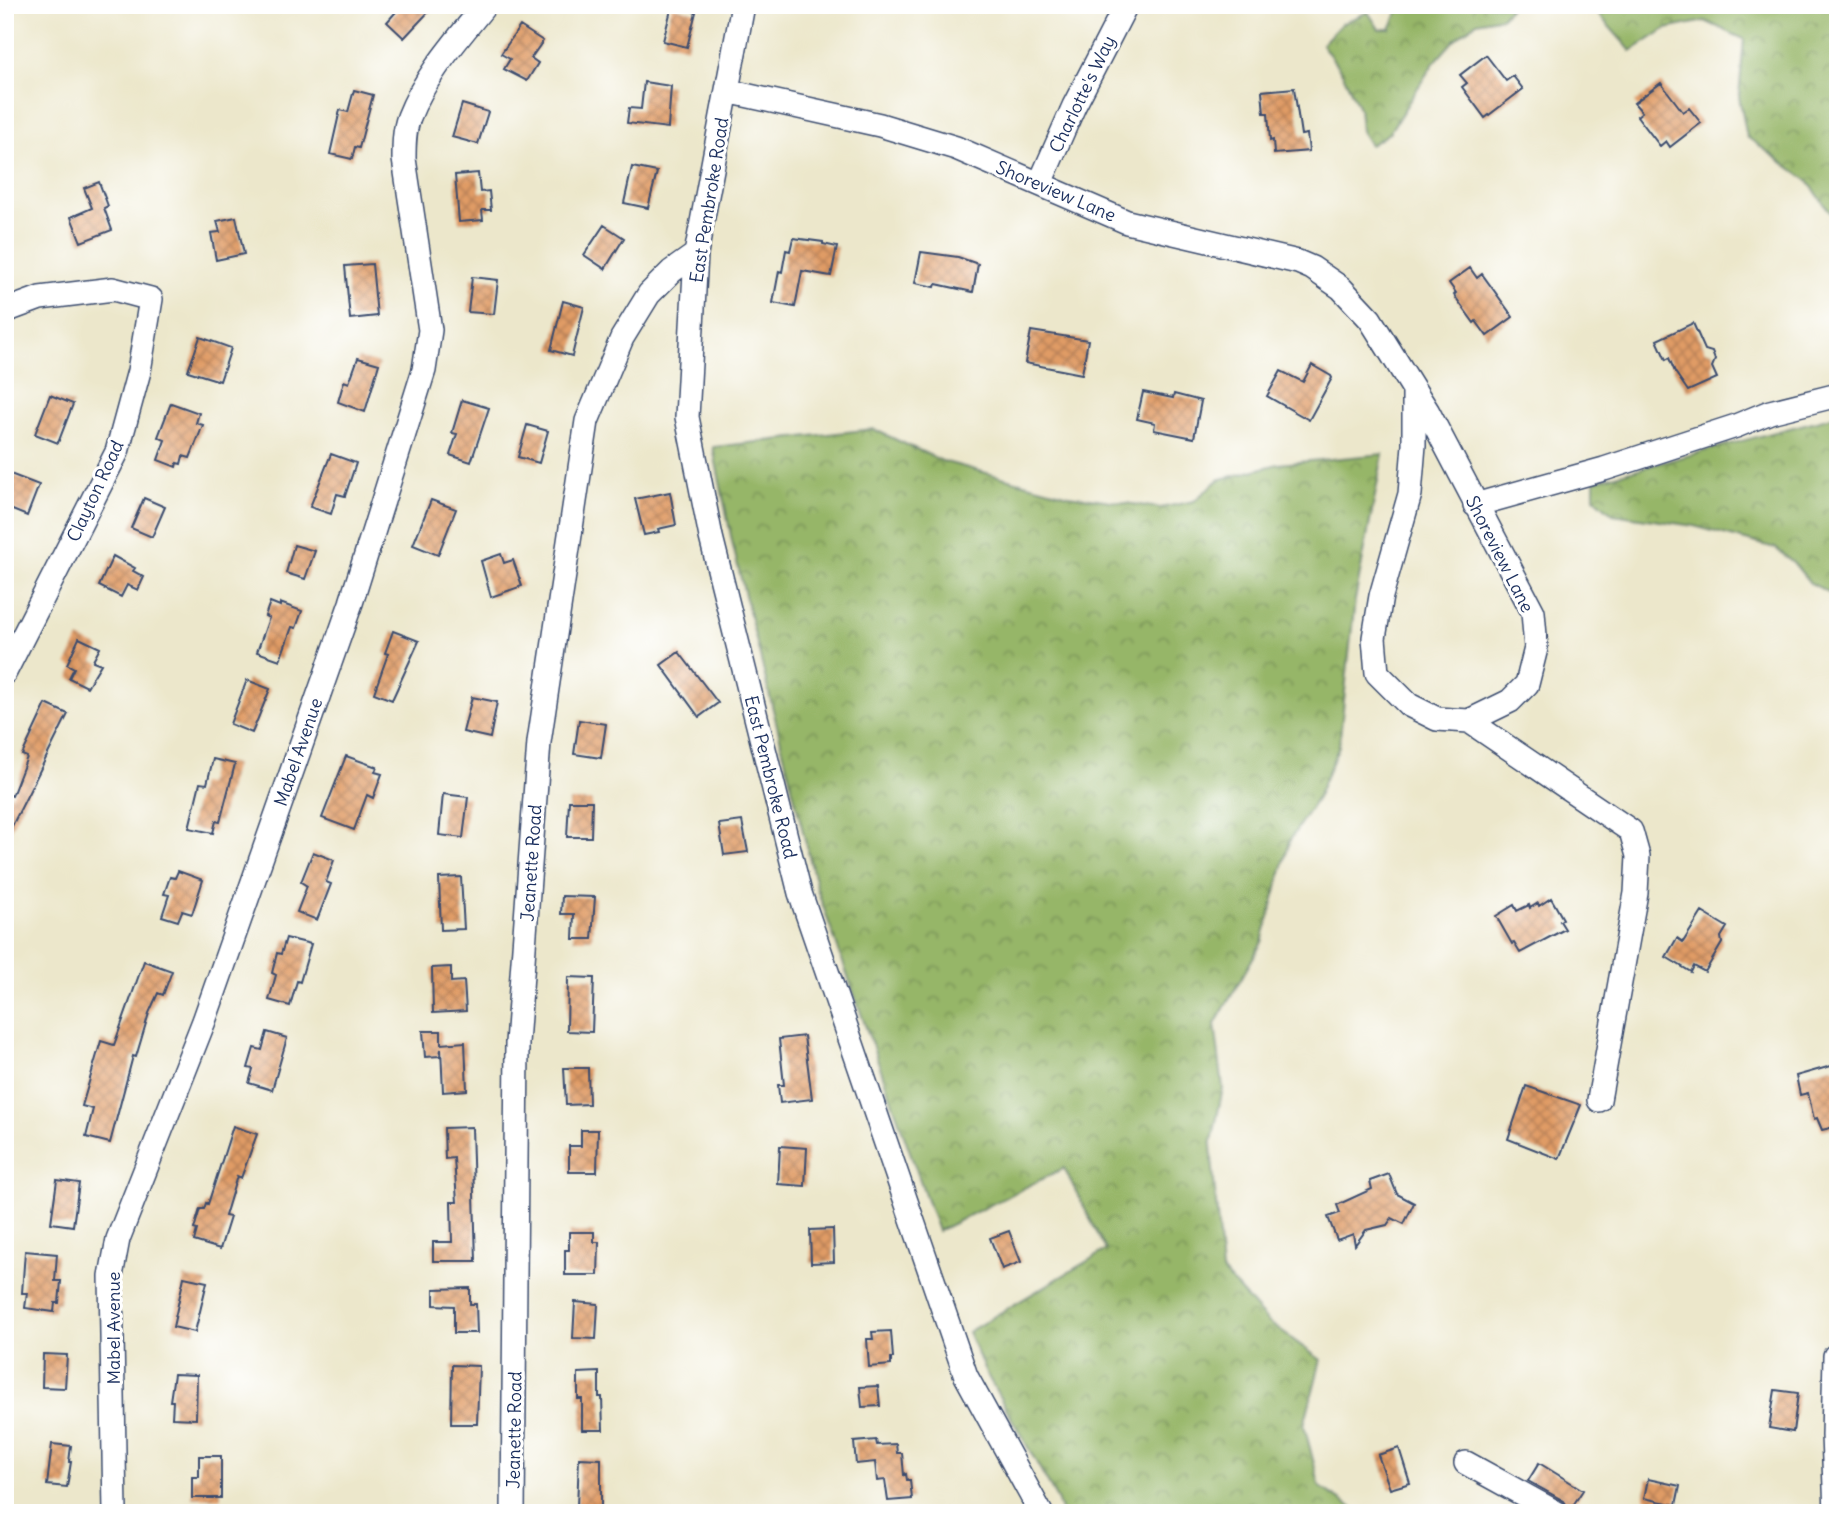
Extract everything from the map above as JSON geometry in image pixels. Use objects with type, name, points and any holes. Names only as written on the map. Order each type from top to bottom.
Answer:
[{"type":"street","name":"Mabel Avenue","points":[[115,1513],[111,1276],[118,1239],[213,995],[351,603],[424,370],[430,330],[404,159],[404,137],[409,117],[432,75],[485,5]]},
{"type":"street","name":"East Pembroke Road","points":[[743,5],[696,254],[687,416],[711,537],[800,893],[965,1377],[1041,1513]]},
{"type":"street","name":"Charlotte's Way","points":[[1040,183],[1074,106],[1126,5]]},
{"type":"street","name":"Shoreview Lane","points":[[727,91],[880,125],[956,148],[1127,222],[1298,262],[1312,268],[1341,288],[1370,319],[1428,412],[1533,612],[1536,648],[1527,684],[1510,701],[1469,721]]},
{"type":"street","name":"Jeanette Road","points":[[513,1513],[517,1043],[539,742],[587,421],[622,338],[649,294],[672,271],[696,254]]},
{"type":"street","name":"Clayton Road","points":[[5,311],[40,298],[113,289],[151,299],[139,371],[117,452],[5,672]]},
{"type":"street","points":[[1414,390],[1414,445],[1410,494],[1381,596],[1374,638],[1377,673],[1409,705],[1437,719],[1469,721],[1631,831],[1638,856],[1636,894],[1599,1100]]},
{"type":"street","points":[[1475,505],[1604,469],[1736,426],[1770,412],[1838,395]]},
{"type":"street","points":[[1836,1355],[1833,1435],[1836,1513]]},
{"type":"street","points":[[1466,1463],[1557,1513]]},
{"type":"green space","points":[[1401,5],[1512,5],[1502,17],[1477,22],[1454,40],[1433,64],[1389,133],[1370,145],[1361,131],[1359,108],[1343,74],[1322,44],[1341,24],[1368,12],[1379,29],[1390,29]]},
{"type":"green space","points":[[1590,5],[1838,5],[1838,223],[1807,180],[1747,137],[1739,97],[1744,39],[1705,21],[1666,29],[1631,51]]},
{"type":"green space","points":[[1838,415],[1838,597],[1810,583],[1793,562],[1775,548],[1694,526],[1613,514],[1594,497],[1594,481]]},
{"type":"green space","points":[[873,429],[942,461],[1069,495],[1160,508],[1194,501],[1218,480],[1278,464],[1383,454],[1355,600],[1339,746],[1317,798],[1290,840],[1262,942],[1215,1024],[1223,1088],[1211,1146],[1222,1271],[1267,1321],[1321,1360],[1304,1425],[1320,1487],[1361,1513],[1062,1513],[1057,1499],[986,1373],[968,1332],[1106,1250],[1064,1168],[938,1231],[817,889],[733,546],[713,447]]},
{"type":"building","points":[[402,5],[435,5],[404,38],[387,22]]},
{"type":"building","points":[[672,6],[696,12],[687,47],[663,41]]},
{"type":"building","points":[[520,26],[543,41],[531,58],[538,63],[527,81],[504,69],[510,59],[501,54]]},
{"type":"building","points":[[1486,55],[1506,81],[1513,76],[1523,89],[1485,118],[1462,87],[1467,83],[1460,75]]},
{"type":"building","points":[[644,82],[671,86],[668,128],[627,123],[629,108],[641,109]]},
{"type":"building","points":[[1661,83],[1683,112],[1689,108],[1701,123],[1670,147],[1666,141],[1660,146],[1637,116],[1642,112],[1634,103]]},
{"type":"building","points":[[1294,88],[1301,135],[1307,134],[1309,151],[1274,154],[1268,113],[1264,113],[1262,91]]},
{"type":"building","points":[[354,90],[373,95],[359,148],[355,147],[352,159],[330,154],[340,110],[348,112]]},
{"type":"building","points":[[462,104],[488,112],[478,144],[452,137]]},
{"type":"building","points":[[632,167],[657,172],[648,208],[624,203]]},
{"type":"building","points":[[478,173],[480,192],[489,191],[491,210],[482,210],[483,220],[459,222],[455,175]]},
{"type":"building","points":[[99,182],[108,206],[104,208],[112,230],[81,242],[71,217],[92,208],[84,188]]},
{"type":"building","points":[[236,217],[244,254],[216,260],[211,233],[220,232],[217,221]]},
{"type":"building","points":[[604,225],[624,238],[605,269],[584,255]]},
{"type":"building","points":[[793,238],[837,247],[831,276],[802,271],[795,307],[773,303],[779,271],[782,272],[786,250],[790,251]]},
{"type":"building","points":[[921,252],[958,257],[978,264],[973,292],[936,284],[935,287],[915,283]]},
{"type":"building","points":[[372,264],[377,316],[350,319],[345,266]]},
{"type":"building","points":[[1470,268],[1477,278],[1482,274],[1513,317],[1487,336],[1476,321],[1474,323],[1454,295],[1456,293],[1449,283]]},
{"type":"building","points":[[472,277],[498,280],[494,314],[468,312]]},
{"type":"building","points":[[563,301],[584,307],[572,356],[551,350]]},
{"type":"building","points":[[1693,323],[1705,350],[1712,352],[1715,360],[1712,367],[1717,378],[1688,391],[1669,358],[1666,360],[1657,340]]},
{"type":"building","points":[[1031,331],[1088,340],[1082,374],[1025,363]]},
{"type":"building","points":[[200,337],[231,348],[220,381],[188,371]]},
{"type":"building","points":[[358,358],[379,364],[365,412],[338,402],[344,381],[349,383]]},
{"type":"building","points":[[1312,365],[1332,378],[1309,420],[1267,396],[1281,371],[1303,382]]},
{"type":"building","points":[[1143,392],[1173,398],[1174,394],[1201,401],[1194,438],[1154,430],[1155,423],[1137,419]]},
{"type":"building","points":[[50,395],[73,404],[58,443],[35,434]]},
{"type":"building","points":[[462,400],[489,408],[471,462],[450,455],[457,434],[452,433]]},
{"type":"building","points":[[171,403],[199,413],[196,423],[203,425],[190,458],[183,456],[181,464],[177,463],[176,467],[158,460],[165,440],[158,437]]},
{"type":"building","points":[[527,425],[548,431],[539,463],[518,457]]},
{"type":"building","points":[[331,454],[356,463],[345,496],[337,494],[331,514],[310,507]]},
{"type":"building","points":[[5,472],[39,485],[27,516],[5,507]]},
{"type":"building","points":[[670,492],[676,525],[644,535],[635,499]]},
{"type":"building","points":[[144,498],[165,507],[152,537],[131,528]]},
{"type":"building","points":[[431,500],[456,509],[438,555],[413,545]]},
{"type":"building","points":[[294,545],[315,551],[305,579],[286,573]]},
{"type":"building","points":[[501,554],[504,563],[513,560],[522,586],[491,597],[481,561]]},
{"type":"building","points":[[113,556],[135,568],[133,571],[144,577],[138,590],[127,585],[121,597],[99,586]]},
{"type":"building","points":[[270,602],[302,611],[296,628],[292,627],[280,660],[257,652],[269,618],[265,616]]},
{"type":"building","points":[[393,631],[419,641],[392,700],[374,693]]},
{"type":"building","points":[[79,638],[100,648],[93,661],[101,664],[87,687],[69,678],[74,668],[67,664]]},
{"type":"building","points":[[679,652],[718,703],[699,717],[661,665]]},
{"type":"building","points":[[247,680],[270,689],[252,733],[230,724]]},
{"type":"building","points":[[472,697],[497,702],[490,738],[463,732]]},
{"type":"building","points":[[46,704],[68,714],[5,840],[5,793],[12,796],[27,757],[22,755]]},
{"type":"building","points":[[579,720],[606,724],[601,758],[574,754]]},
{"type":"building","points":[[346,756],[377,767],[375,772],[382,774],[373,798],[367,795],[354,830],[322,818]]},
{"type":"building","points":[[213,759],[235,764],[220,822],[216,821],[213,833],[189,828],[200,783],[207,784]]},
{"type":"building","points":[[443,794],[468,797],[463,838],[439,835]]},
{"type":"building","points":[[569,801],[592,801],[591,837],[567,837]]},
{"type":"building","points":[[742,821],[748,852],[724,855],[719,824]]},
{"type":"building","points":[[313,852],[334,860],[326,882],[331,884],[317,920],[297,912],[307,886],[301,882]]},
{"type":"building","points":[[178,871],[203,880],[192,914],[182,911],[178,921],[162,916],[169,895],[164,894],[170,877],[175,878]]},
{"type":"building","points":[[461,877],[464,929],[441,930],[439,878]]},
{"type":"building","points":[[562,896],[595,897],[592,939],[573,939],[574,914],[561,914]]},
{"type":"building","points":[[1551,898],[1563,919],[1560,921],[1565,929],[1520,953],[1496,916],[1514,905],[1517,911],[1529,905],[1530,908],[1538,903],[1539,906]]},
{"type":"building","points":[[1702,912],[1727,927],[1721,937],[1722,943],[1705,972],[1694,966],[1691,972],[1666,957],[1677,938],[1683,942]]},
{"type":"building","points":[[286,938],[311,944],[290,1006],[269,1000],[276,975],[272,973],[277,953],[281,954]]},
{"type":"building","points":[[144,961],[172,971],[163,995],[158,993],[136,1057],[133,1056],[110,1143],[86,1137],[93,1109],[82,1106],[101,1041],[114,1045]]},
{"type":"building","points":[[451,967],[451,982],[464,981],[466,1011],[433,1013],[432,968]]},
{"type":"building","points":[[568,977],[594,978],[592,1032],[567,1031]]},
{"type":"building","points":[[423,1031],[441,1031],[441,1044],[465,1042],[467,1090],[443,1092],[441,1049],[440,1056],[425,1057]]},
{"type":"building","points":[[267,1032],[287,1038],[272,1090],[249,1083],[253,1069],[248,1068],[254,1048],[262,1050]]},
{"type":"building","points":[[804,1036],[812,1099],[780,1103],[778,1085],[784,1085],[779,1039]]},
{"type":"building","points":[[1831,1066],[1838,1069],[1838,1126],[1822,1130],[1817,1118],[1814,1119],[1808,1093],[1800,1095],[1796,1076]]},
{"type":"building","points":[[564,1068],[588,1068],[589,1104],[566,1105]]},
{"type":"building","points":[[1526,1086],[1581,1105],[1559,1159],[1508,1139]]},
{"type":"building","points":[[233,1126],[257,1134],[241,1178],[237,1176],[225,1216],[230,1217],[220,1249],[194,1241],[197,1230],[194,1229],[200,1209],[204,1209],[206,1203],[208,1204]]},
{"type":"building","points":[[472,1127],[476,1261],[433,1261],[433,1242],[452,1242],[451,1202],[457,1202],[454,1158],[445,1159],[444,1128]]},
{"type":"building","points":[[581,1130],[598,1130],[597,1172],[569,1172],[569,1146],[581,1146]]},
{"type":"building","points":[[780,1146],[807,1148],[805,1186],[778,1184]]},
{"type":"building","points":[[1389,1174],[1397,1194],[1414,1203],[1404,1224],[1392,1218],[1387,1225],[1366,1230],[1355,1245],[1353,1234],[1337,1240],[1328,1217],[1340,1213],[1337,1205],[1372,1189],[1370,1181]]},
{"type":"building","points":[[57,1180],[79,1183],[73,1226],[51,1223]]},
{"type":"building","points":[[833,1229],[834,1262],[811,1263],[810,1230]]},
{"type":"building","points":[[1009,1231],[1021,1262],[1002,1269],[990,1238]]},
{"type":"building","points":[[569,1232],[594,1232],[594,1242],[599,1242],[598,1275],[565,1275],[565,1250],[569,1250]]},
{"type":"building","points":[[25,1251],[57,1254],[55,1281],[61,1281],[59,1303],[55,1303],[54,1312],[25,1308],[27,1293],[22,1293]]},
{"type":"building","points":[[184,1277],[207,1282],[195,1332],[173,1327]]},
{"type":"building","points":[[470,1288],[470,1304],[476,1304],[477,1333],[454,1333],[454,1306],[434,1305],[434,1289]]},
{"type":"building","points":[[575,1302],[598,1304],[596,1339],[573,1338]]},
{"type":"building","points":[[891,1331],[891,1365],[869,1367],[867,1339],[873,1339],[872,1332]]},
{"type":"building","points":[[43,1354],[67,1355],[65,1388],[42,1387]]},
{"type":"building","points":[[452,1365],[479,1366],[477,1424],[451,1424]]},
{"type":"building","points":[[599,1372],[603,1430],[582,1430],[582,1399],[578,1399],[578,1373]]},
{"type":"building","points":[[174,1374],[197,1375],[196,1419],[172,1418],[173,1401],[170,1401]]},
{"type":"building","points":[[878,1386],[880,1406],[862,1407],[860,1387]]},
{"type":"building","points":[[1775,1390],[1798,1393],[1793,1432],[1769,1428]]},
{"type":"building","points":[[876,1440],[877,1445],[896,1444],[897,1453],[902,1453],[904,1475],[910,1480],[912,1499],[888,1501],[885,1480],[877,1481],[875,1462],[856,1464],[854,1442]]},
{"type":"building","points":[[52,1444],[71,1446],[67,1487],[47,1485]]},
{"type":"building","points":[[1399,1448],[1410,1483],[1390,1489],[1378,1455]]},
{"type":"building","points":[[199,1456],[221,1456],[221,1498],[192,1498],[192,1477],[199,1477]]},
{"type":"building","points":[[579,1458],[601,1459],[601,1508],[577,1507]]},
{"type":"building","points":[[1539,1463],[1583,1490],[1570,1510],[1564,1501],[1528,1481]]},
{"type":"building","points":[[1648,1479],[1680,1486],[1676,1505],[1644,1498]]}]
